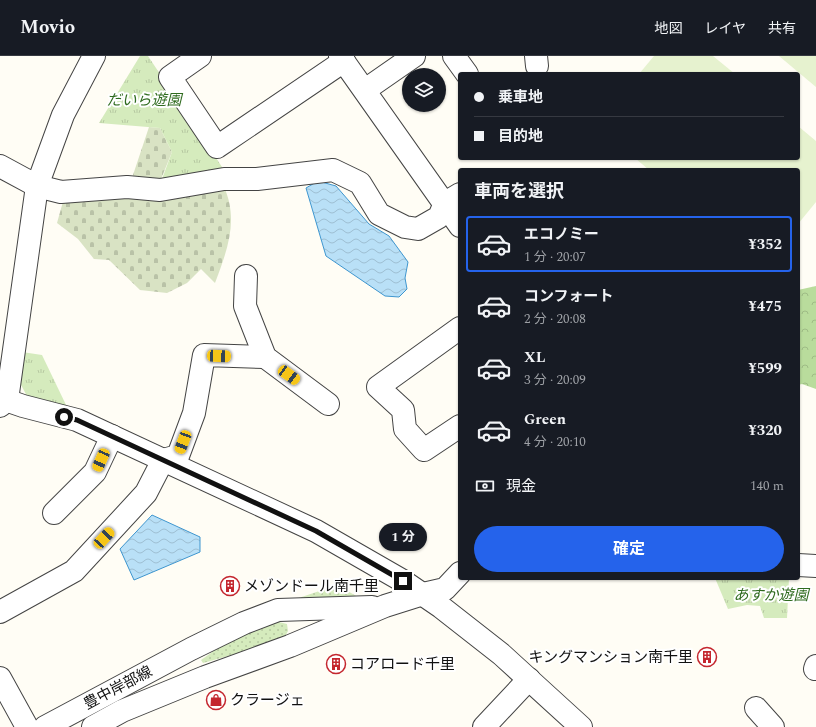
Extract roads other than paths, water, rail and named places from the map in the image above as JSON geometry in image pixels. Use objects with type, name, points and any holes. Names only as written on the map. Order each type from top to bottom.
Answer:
[{"type":"street","points":[[94,56],[63,115],[37,186],[2,401],[77,420],[316,531],[423,594],[501,654],[580,727]]},
{"type":"street","points":[[200,56],[170,77],[217,147],[342,59],[452,199],[458,219]]},
{"type":"street","points":[[365,90],[414,56]]},
{"type":"street","points":[[454,56],[466,72]]},
{"type":"street","points":[[0,166],[37,186],[61,192],[127,188],[160,190],[224,179],[257,179],[333,170],[360,183],[379,214],[405,227],[418,229],[439,217],[452,199]]},
{"type":"street","points":[[246,276],[237,304],[265,357]]},
{"type":"street","points":[[458,329],[378,387],[402,410],[405,428],[424,450],[458,427]]},
{"type":"street","points":[[0,612],[74,571],[146,493],[163,460],[178,456],[194,413],[204,356],[265,357],[306,377],[328,404]]},
{"type":"street","points":[[54,513],[95,472],[112,436]]},
{"type":"street","points":[[800,565],[816,566]]},
{"type":"street","points":[[385,606],[445,589],[458,575]]},
{"type":"street","name":"豊中岸部線","points":[[46,727],[191,649],[244,623],[278,610],[385,606]]},
{"type":"street","name":"豊中岸部線","points":[[93,727],[122,711],[205,676],[290,646],[385,606]]},
{"type":"street","points":[[278,610],[294,618],[298,632],[290,646]]},
{"type":"street","points":[[0,678],[27,727]]},
{"type":"street","points":[[484,727],[529,679]]},
{"type":"street","points":[[756,708],[773,727]]},
{"type":"water","points":[[318,181],[336,186],[369,224],[389,236],[408,262],[405,278],[407,289],[399,297],[385,296],[326,256],[306,188]]},
{"type":"water","points":[[152,515],[200,537],[200,552],[134,580],[120,549]]},
{"type":"place","name":"メゾンドール南千里","points":[[230,586]]},
{"type":"place","name":"キングマンション南千里","points":[[707,657]]},
{"type":"place","name":"コアロード千里","points":[[336,664]]},
{"type":"place","name":"クラージェ","points":[[216,700]]},
{"type":"park label","name":"だいら遊園","points":[[144,100]]},
{"type":"park label","name":"あすか遊園","points":[[771,595]]}]
